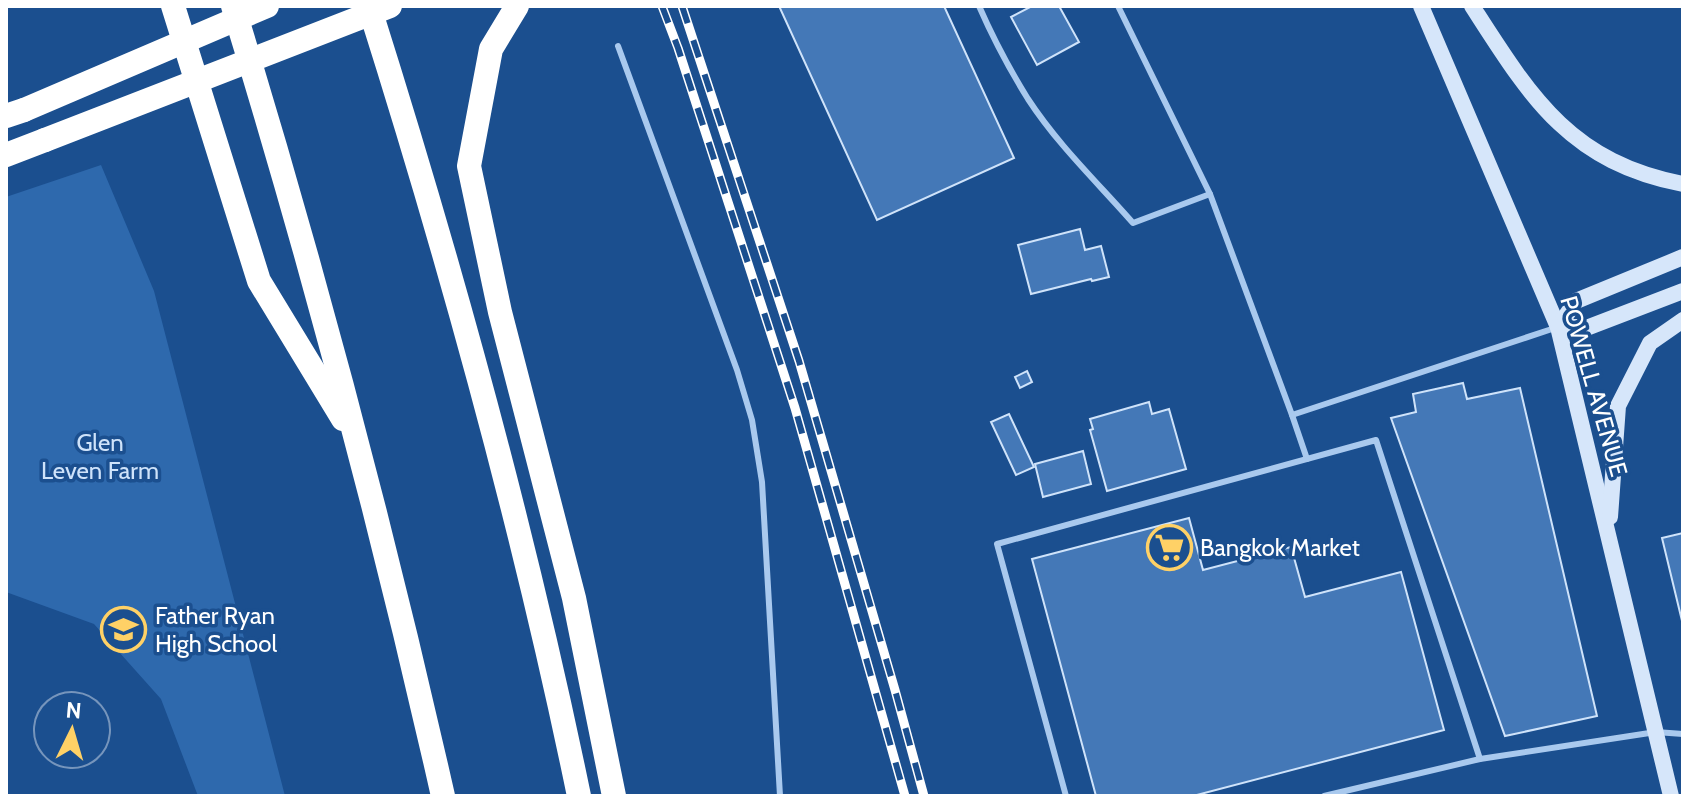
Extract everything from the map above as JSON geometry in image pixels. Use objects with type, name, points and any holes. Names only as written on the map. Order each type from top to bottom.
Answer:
[{"type":"highway","points":[[173,6],[259,281],[357,441]]},
{"type":"highway","points":[[233,6],[319,296],[443,796]]},
{"type":"highway","points":[[15,113],[267,6]]},
{"type":"highway","points":[[369,6],[488,411],[579,796]]},
{"type":"highway","points":[[6,155],[390,6]]},
{"type":"highway","points":[[517,6],[491,49],[469,166],[500,312],[574,598],[614,796]]},
{"type":"main road","name":"POWELL AVENUE","points":[[1421,6],[1558,327],[1671,796]]},
{"type":"main road","points":[[1472,6],[1522,83],[1553,120],[1623,166],[1683,184]]},
{"type":"main road","points":[[1558,327],[1576,301],[1683,257]]},
{"type":"main road","points":[[1558,327],[1589,327],[1683,291]]},
{"type":"main road","points":[[1609,535],[1618,406],[1650,343],[1683,320]]},
{"type":"lane","points":[[979,6],[992,36],[1029,101],[1073,157],[1133,223],[1210,194]]},
{"type":"lane","points":[[1118,6],[1210,194],[1307,459]]},
{"type":"lane","points":[[618,46],[737,370],[752,420],[764,507],[780,796]]},
{"type":"lane","points":[[1292,415],[1558,327]]},
{"type":"lane","points":[[1066,796],[997,544],[1376,440],[1480,759]]},
{"type":"lane","points":[[1324,796],[1480,759],[1656,732],[1683,734]]},
{"type":"green space","name":"Glen Leven Farm","points":[[101,165],[154,291],[285,796],[198,796],[161,699],[94,624],[6,592],[6,197]]},
{"type":"building","points":[[779,6],[944,6],[1014,158],[877,220]]},
{"type":"building","points":[[1032,6],[1059,6],[1079,42],[1037,65],[1011,17]]},
{"type":"building","points":[[1080,229],[1085,250],[1101,246],[1109,277],[1031,294],[1018,245]]},
{"type":"building","points":[[1027,371],[1032,382],[1020,388],[1015,377]]},
{"type":"building","points":[[1463,383],[1467,399],[1520,388],[1597,716],[1505,736],[1391,418],[1416,412],[1413,394]]},
{"type":"building","points":[[1149,402],[1152,414],[1169,409],[1186,469],[1107,491],[1090,430],[1093,429],[1090,419]]},
{"type":"building","points":[[1009,414],[1034,467],[1016,475],[991,422]]},
{"type":"building","points":[[1083,451],[1091,484],[1043,497],[1035,464]]},
{"type":"building","points":[[1189,518],[1203,570],[1291,547],[1305,597],[1401,572],[1444,730],[1193,796],[1096,796],[1032,559]]},
{"type":"building","points":[[1683,533],[1683,625],[1662,538]]},
{"type":"railway","points":[[662,6],[795,408],[905,796]]},
{"type":"railway","points":[[682,6],[799,361],[924,796]]},
{"type":"place","name":"Bangkok Market","points":[[1169,547]]},
{"type":"place","name":"Father Ryan High School","points":[[124,629]]}]
